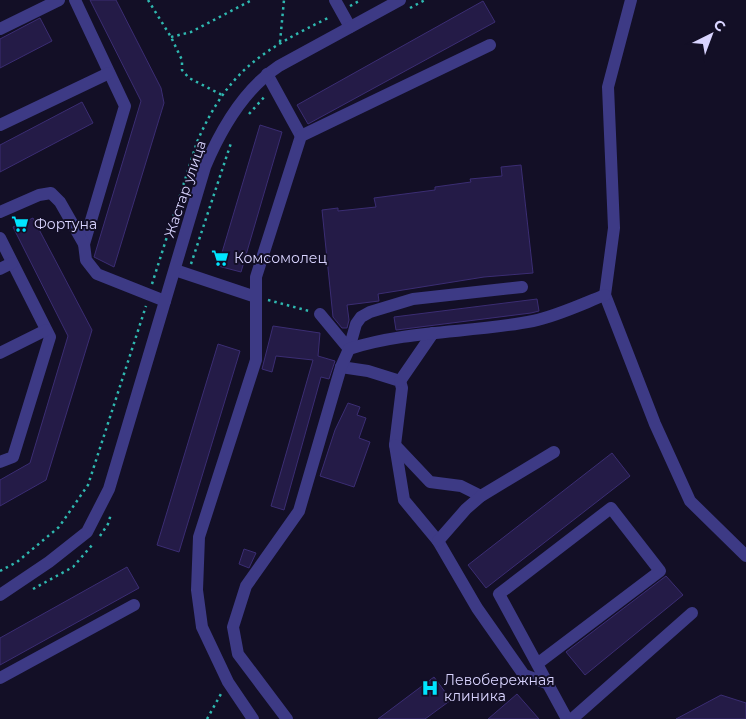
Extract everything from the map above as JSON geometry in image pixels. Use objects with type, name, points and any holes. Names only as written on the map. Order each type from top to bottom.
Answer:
[{"type":"street","points":[[0,29],[59,0]]},
{"type":"street","points":[[75,0],[125,106],[84,244]]},
{"type":"street","points":[[335,0],[350,27]]},
{"type":"street","name":"Жастар улица","points":[[0,595],[49,562],[87,532],[109,488],[205,167],[215,144],[242,101],[267,74],[400,0]]},
{"type":"street","points":[[631,0],[608,87],[614,228],[605,295],[655,424],[690,501],[746,556]]},
{"type":"street","points":[[301,136],[490,45]]},
{"type":"street","points":[[0,125],[109,73]]},
{"type":"street","points":[[253,719],[228,682],[202,627],[197,590],[199,538],[256,360],[256,277],[301,136],[267,74]]},
{"type":"street","points":[[0,212],[39,195],[52,193],[60,202],[84,244],[86,260],[97,274],[165,301]]},
{"type":"street","points":[[0,238],[50,338],[12,457],[0,462]]},
{"type":"street","points":[[0,269],[12,263]]},
{"type":"street","points":[[175,270],[256,297]]},
{"type":"street","points":[[287,719],[238,654],[233,627],[246,586],[299,511],[341,367],[349,349],[356,324],[361,317],[370,312],[413,299],[522,286]]},
{"type":"street","points":[[349,349],[365,344],[433,333],[534,321],[605,295]]},
{"type":"street","points":[[320,314],[349,349]]},
{"type":"street","points":[[0,354],[46,330]]},
{"type":"street","points":[[400,381],[433,333]]},
{"type":"street","points":[[341,367],[368,371],[400,381]]},
{"type":"street","points":[[400,381],[402,388],[395,445],[404,500],[438,541],[477,608],[524,676],[547,683]]},
{"type":"street","points":[[395,445],[430,482],[461,486],[481,496]]},
{"type":"street","points":[[438,541],[466,509],[481,496],[554,452]]},
{"type":"street","points":[[537,664],[660,571],[611,508],[499,594],[547,683],[567,719]]},
{"type":"street","points":[[0,678],[134,605]]},
{"type":"street","points":[[572,719],[692,614]]},
{"type":"path","points":[[148,0],[172,37],[182,60],[182,70],[189,78],[222,95]]},
{"type":"path","points":[[172,37],[191,32],[252,0]]},
{"type":"path","points":[[280,42],[284,0]]},
{"type":"path","points":[[256,297],[320,314]]},
{"type":"path","points":[[207,719],[228,682]]},
{"type":"building","points":[[90,0],[116,0],[161,88],[164,103],[114,267],[94,257],[141,101]]},
{"type":"building","points":[[483,1],[495,22],[308,124],[297,105]]},
{"type":"building","points":[[40,18],[52,41],[0,68],[0,39]]},
{"type":"building","points":[[82,102],[93,123],[0,172],[0,145]]},
{"type":"building","points":[[260,125],[282,132],[241,272],[218,266]]},
{"type":"building","points":[[521,165],[533,273],[484,277],[378,294],[379,301],[347,305],[349,320],[347,328],[342,328],[333,317],[322,210],[338,208],[338,211],[376,207],[374,198],[435,190],[435,187],[471,182],[470,179],[502,176],[501,167]]},
{"type":"building","points":[[33,218],[92,330],[46,480],[0,506],[0,480],[30,463],[68,336],[13,227]]},
{"type":"building","points":[[537,299],[539,311],[531,313],[396,330],[394,317]]},
{"type":"building","points":[[273,326],[320,333],[318,356],[335,361],[329,379],[321,377],[284,510],[271,506],[313,360],[276,356],[272,372],[262,369]]},
{"type":"building","points":[[218,344],[240,351],[179,552],[157,545]]},
{"type":"building","points":[[348,403],[360,407],[357,415],[366,418],[359,438],[370,442],[354,487],[320,476],[335,430]]},
{"type":"building","points":[[612,453],[630,476],[486,588],[468,565]]},
{"type":"building","points":[[244,549],[256,553],[249,568],[239,564]]},
{"type":"building","points":[[127,567],[139,588],[0,665],[0,638]]},
{"type":"building","points":[[666,576],[683,595],[585,675],[566,652]]},
{"type":"building","name":"Левобережная клиника","points":[[434,677],[451,700],[425,719],[378,719]]},
{"type":"building","points":[[517,694],[539,719],[488,719]]},
{"type":"building","points":[[721,695],[746,703],[746,719],[676,719]]},
{"type":"place","name":"Фортуна","points":[[20,224]]},
{"type":"place","name":"Комсомолец","points":[[220,258]]},
{"type":"place","name":"Левобережная клиника","points":[[430,688]]}]
